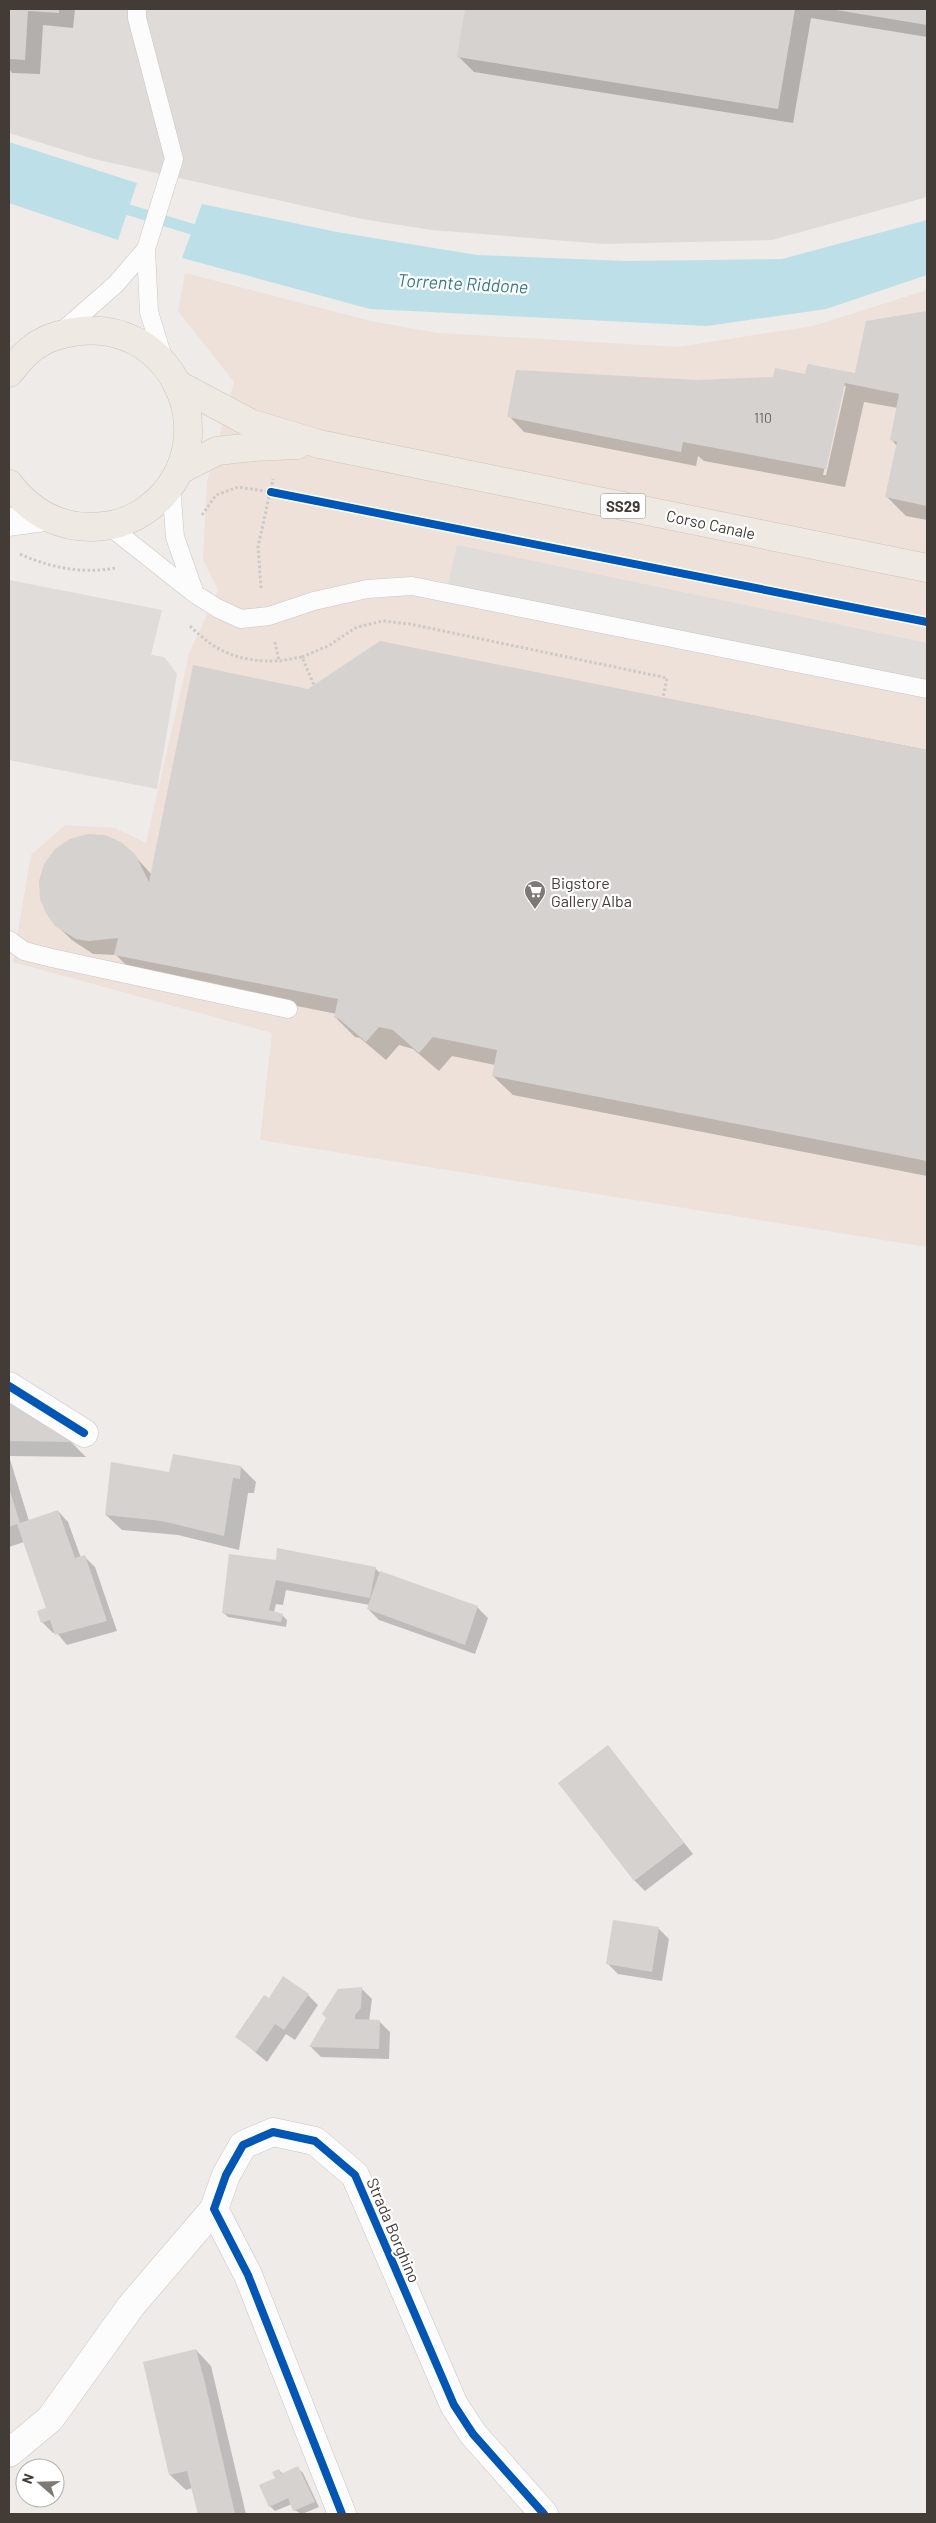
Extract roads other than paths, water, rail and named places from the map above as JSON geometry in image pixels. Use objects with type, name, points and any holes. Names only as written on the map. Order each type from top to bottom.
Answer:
[{"type":"main road","name":"Corso Canale","points":[[9,373],[18,354],[59,334],[88,329],[116,333],[143,345],[172,375],[250,423],[319,444],[927,568]]},
{"type":"main road","name":"Corso Canale","points":[[172,375],[188,413],[188,442],[176,478]]},
{"type":"main road","name":"Corso Canale","points":[[9,484],[22,501],[46,517],[66,525],[91,528],[109,526],[128,520],[148,508],[176,478],[218,451],[254,447],[319,444]]},
{"type":"street","points":[[9,522],[46,517]]},
{"type":"street","points":[[9,1386],[84,1433]]},
{"type":"street","name":"Strada Borghino","points":[[214,2209],[226,2176],[243,2146],[273,2132],[315,2141],[355,2175],[454,2405],[473,2434],[544,2514]]},
{"type":"street","points":[[9,2453],[50,2419],[131,2306],[214,2209],[248,2275],[342,2514]]},
{"type":"lane","points":[[137,9],[137,18],[174,159],[146,249],[149,312],[172,375]]},
{"type":"lane","points":[[59,334],[116,284],[146,249]]},
{"type":"lane","points":[[176,478],[175,537],[195,594]]},
{"type":"lane","points":[[109,526],[195,594],[241,619],[269,616],[314,601],[367,589],[412,586],[927,689]]},
{"type":"lane","points":[[9,940],[24,951],[288,1009]]},
{"type":"water","points":[[9,142],[137,183],[118,240],[9,203]]},
{"type":"water","points":[[202,204],[337,232],[477,255],[626,261],[782,259],[927,220],[927,275],[826,309],[707,326],[370,309],[182,258]]},
{"type":"waterway","name":"Torrente Riddone","points":[[116,206],[208,234]]},
{"type":"place","name":"Bigstore Gallery Alba","points":[[535,910]]}]
